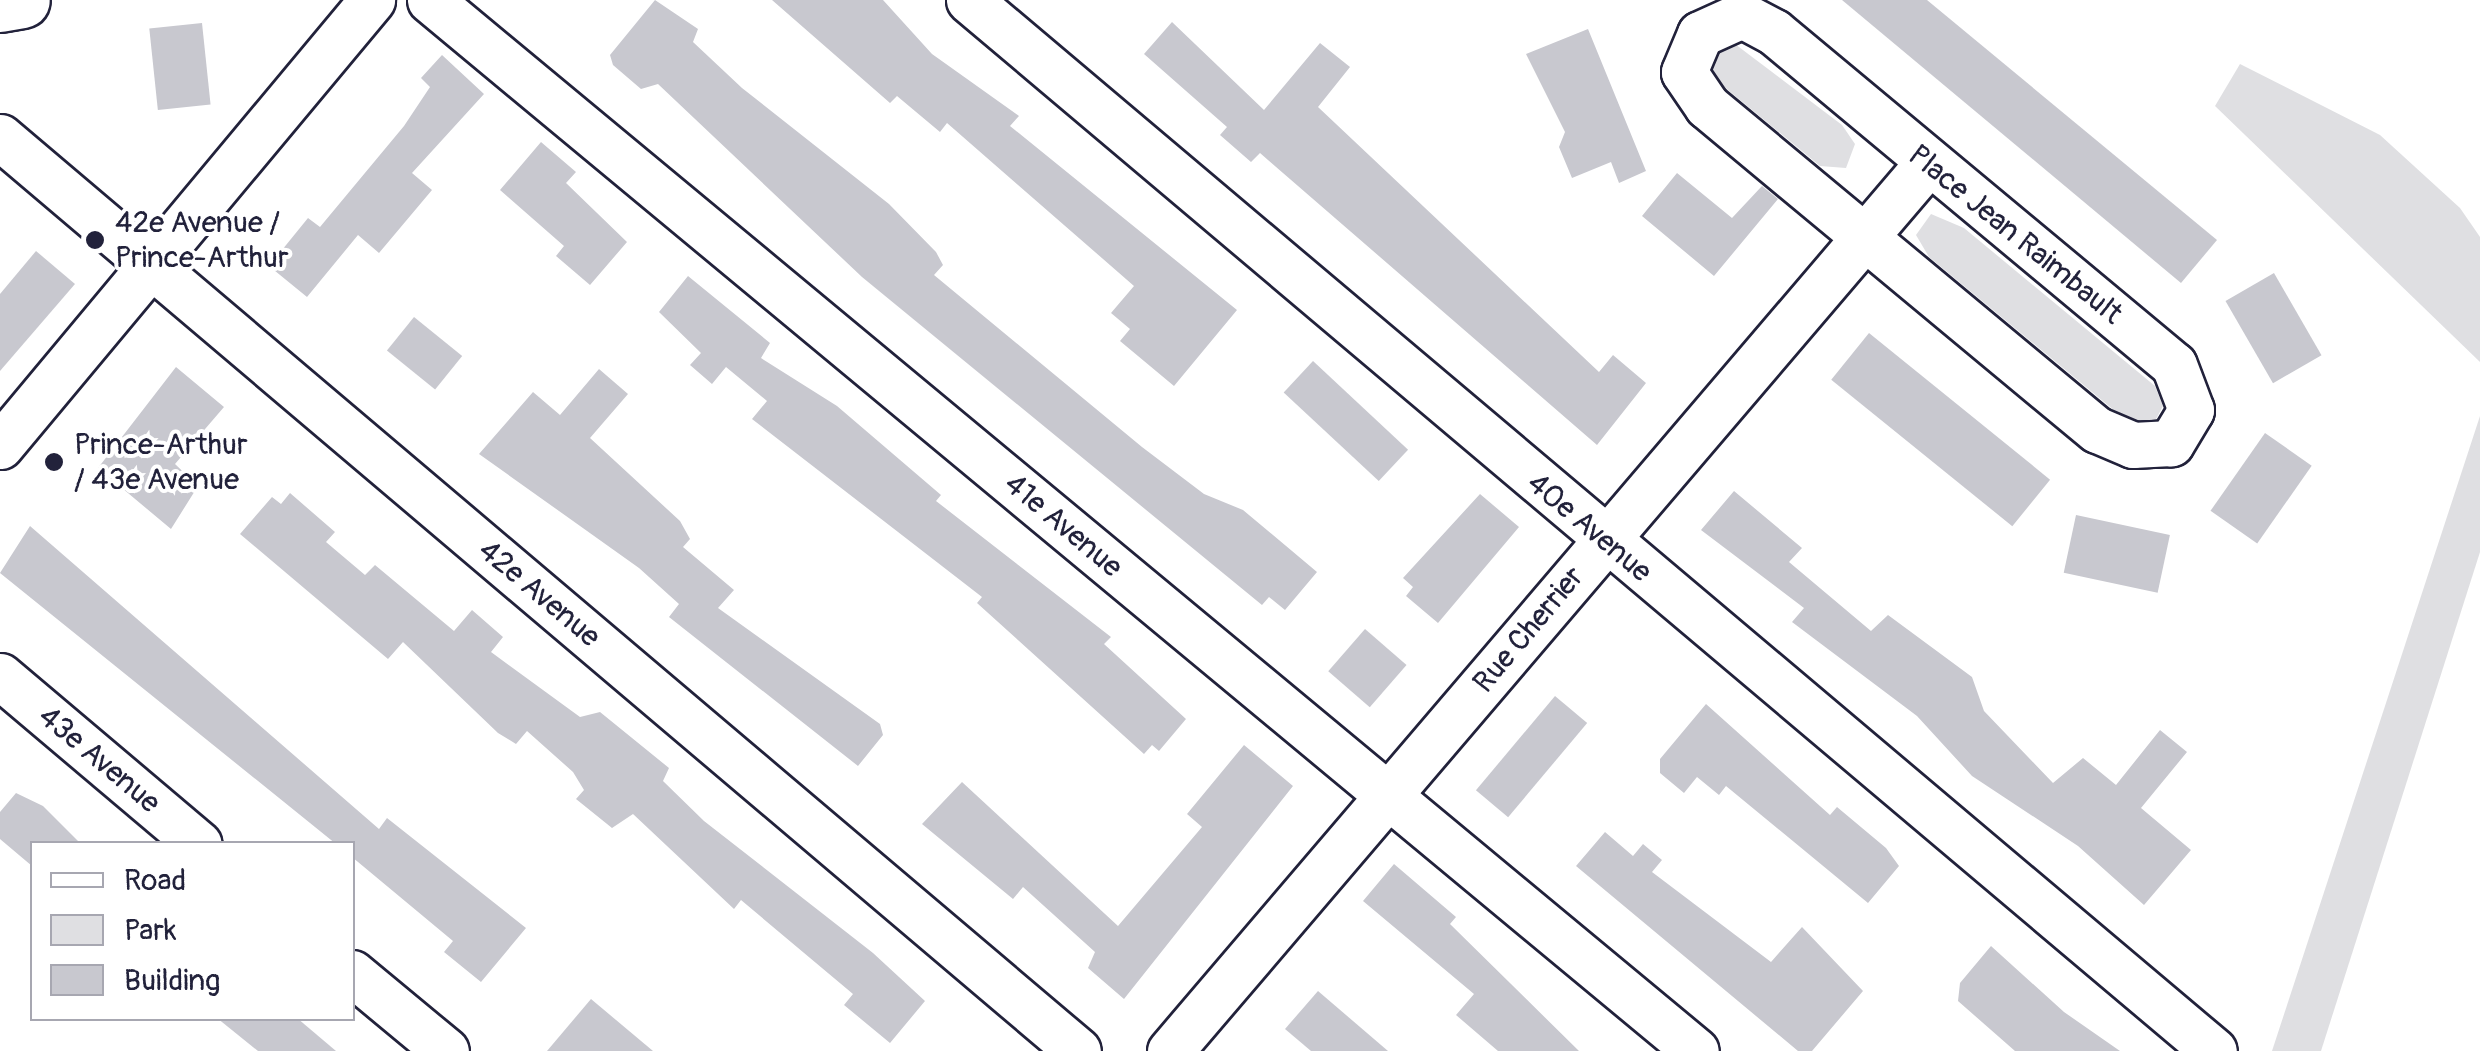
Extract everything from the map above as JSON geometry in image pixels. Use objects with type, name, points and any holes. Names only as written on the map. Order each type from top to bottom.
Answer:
[{"type":"main road","points":[[0,4],[22,0]]},
{"type":"street","points":[[0,446],[372,0]]},
{"type":"street","name":"41e Avenue","points":[[430,0],[1696,1051]]},
{"type":"street","name":"40e Avenue","points":[[969,0],[1604,542],[2214,1051]]},
{"type":"street","name":"Place Jean Raimbault","points":[[1742,16],[1774,32],[2174,365],[2191,410],[2171,443],[2133,445],[2097,430],[1859,234],[1707,106],[1684,72],[1700,34],[1742,16]]},
{"type":"street","name":"42e Avenue","points":[[0,137],[1078,1051]]},
{"type":"street","name":"Rue Cherrier","points":[[1170,1051],[1604,542],[1859,234],[1928,164]]},
{"type":"street","name":"43e Avenue","points":[[0,676],[195,841]]},
{"type":"street","points":[[355,975],[446,1051]]},
{"type":"green space","points":[[1731,41],[1842,125],[1855,144],[1846,168],[1820,166],[1717,81],[1708,55]]},
{"type":"green space","points":[[2240,64],[2380,135],[2460,208],[2480,237],[2480,362],[2215,106]]},
{"type":"green space","points":[[1931,214],[1964,228],[2155,386],[2163,406],[2155,421],[2127,421],[1929,257],[1916,235]]},
{"type":"green space","points":[[2480,416],[2480,552],[2321,1051],[2272,1051]]},
{"type":"building","points":[[655,0],[698,29],[693,42],[742,88],[889,204],[936,252],[943,265],[934,275],[1142,447],[1204,494],[1243,510],[1317,572],[1285,610],[1269,597],[1262,605],[862,277],[658,84],[641,89],[613,65],[610,55]]},
{"type":"building","points":[[772,0],[883,0],[932,54],[1019,116],[1010,126],[1237,310],[1174,386],[1120,341],[1130,329],[1111,313],[1134,286],[947,123],[940,132],[897,96],[890,103]]},
{"type":"building","points":[[1842,0],[1927,0],[2217,240],[2181,283]]},
{"type":"building","points":[[1172,22],[1264,110],[1320,43],[1350,67],[1318,107],[1599,372],[1613,355],[1646,383],[1597,445],[1260,153],[1251,162],[1220,135],[1227,127],[1144,54]]},
{"type":"building","points":[[202,23],[211,105],[158,110],[149,29]]},
{"type":"building","points":[[1588,29],[1646,171],[1619,183],[1611,162],[1572,178],[1559,147],[1565,132],[1526,54]]},
{"type":"building","points":[[442,55],[484,94],[412,173],[432,190],[379,253],[358,235],[307,297],[269,266],[308,218],[320,227],[404,126],[430,87],[421,78]]},
{"type":"building","points":[[541,142],[576,172],[566,183],[627,242],[590,285],[556,256],[564,246],[500,190]]},
{"type":"building","points":[[1677,173],[1732,218],[1762,186],[1778,199],[1714,276],[1642,216]]},
{"type":"building","points":[[36,251],[75,284],[0,371],[0,294]]},
{"type":"building","points":[[2274,273],[2322,355],[2273,383],[2226,301]]},
{"type":"building","points":[[688,276],[770,343],[761,358],[837,406],[941,495],[936,501],[1111,637],[1104,644],[1186,719],[1159,751],[1152,745],[1144,754],[977,603],[982,597],[752,419],[767,401],[726,367],[712,384],[690,365],[701,353],[659,312]]},
{"type":"building","points":[[414,317],[462,356],[435,389],[387,350]]},
{"type":"building","points":[[1869,333],[2050,480],[2012,526],[1831,380]]},
{"type":"building","points":[[1313,361],[1408,450],[1379,481],[1284,392]]},
{"type":"building","points":[[176,367],[224,407],[175,464],[198,486],[171,529],[98,468]]},
{"type":"building","points":[[599,369],[628,394],[590,438],[680,521],[690,539],[683,547],[734,590],[718,608],[880,724],[883,735],[858,766],[669,617],[679,604],[639,568],[479,454],[533,392],[560,415]]},
{"type":"building","points":[[2265,433],[2312,466],[2257,544],[2211,511]]},
{"type":"building","points":[[1734,491],[1802,548],[1789,562],[1871,631],[1888,615],[1972,677],[1984,711],[2053,783],[2083,758],[2116,785],[2160,730],[2187,752],[2141,808],[2191,850],[2144,905],[2078,846],[1972,776],[1917,716],[1792,622],[1804,608],[1701,530]]},
{"type":"building","points":[[290,493],[335,532],[326,542],[365,575],[375,565],[454,631],[472,610],[503,637],[491,652],[580,717],[600,712],[669,768],[663,781],[704,821],[873,953],[925,1001],[890,1043],[844,1005],[853,994],[741,900],[734,909],[633,814],[612,828],[576,799],[584,790],[573,772],[527,731],[516,744],[498,733],[403,642],[388,659],[240,534],[272,497],[281,504]]},
{"type":"building","points":[[1480,494],[1519,527],[1438,623],[1406,596],[1413,587],[1403,578]]},
{"type":"building","points":[[2076,515],[2170,535],[2158,593],[2064,573]]},
{"type":"building","points":[[30,526],[379,829],[387,818],[526,928],[481,982],[444,952],[453,941],[355,859],[355,841],[332,841],[0,573]]},
{"type":"building","points":[[1365,629],[1407,665],[1370,707],[1328,671]]},
{"type":"building","points":[[1555,696],[1587,723],[1508,817],[1476,790]]},
{"type":"building","points":[[1706,704],[1830,815],[1837,807],[1886,848],[1899,866],[1868,903],[1726,786],[1719,795],[1697,777],[1684,793],[1660,773],[1660,759]]},
{"type":"building","points":[[1244,745],[1293,786],[1124,999],[1088,968],[1095,952],[1023,887],[1013,899],[922,824],[962,782],[1118,926],[1202,827],[1187,814]]},
{"type":"building","points":[[16,793],[43,806],[78,841],[30,841],[30,864],[0,839],[0,812]]},
{"type":"building","points":[[1605,832],[1633,856],[1643,844],[1662,860],[1652,872],[1771,962],[1802,927],[1863,991],[1812,1051],[1798,1051],[1576,866]]},
{"type":"building","points":[[1394,864],[1456,917],[1450,924],[1579,1051],[1498,1051],[1456,1015],[1474,994],[1363,901]]},
{"type":"building","points":[[1991,946],[2064,1012],[2120,1051],[2015,1051],[1958,1001],[1960,983]]},
{"type":"building","points":[[1318,991],[1388,1051],[1311,1051],[1285,1029]]},
{"type":"building","points":[[591,999],[653,1051],[547,1051]]},
{"type":"building","points":[[221,1021],[301,1021],[336,1051],[258,1051]]},
{"type":"place","name":"42e Avenue / Prince-Arthur","points":[[95,240]]},
{"type":"place","name":"Prince-Arthur / 43e Avenue","points":[[54,462]]}]
